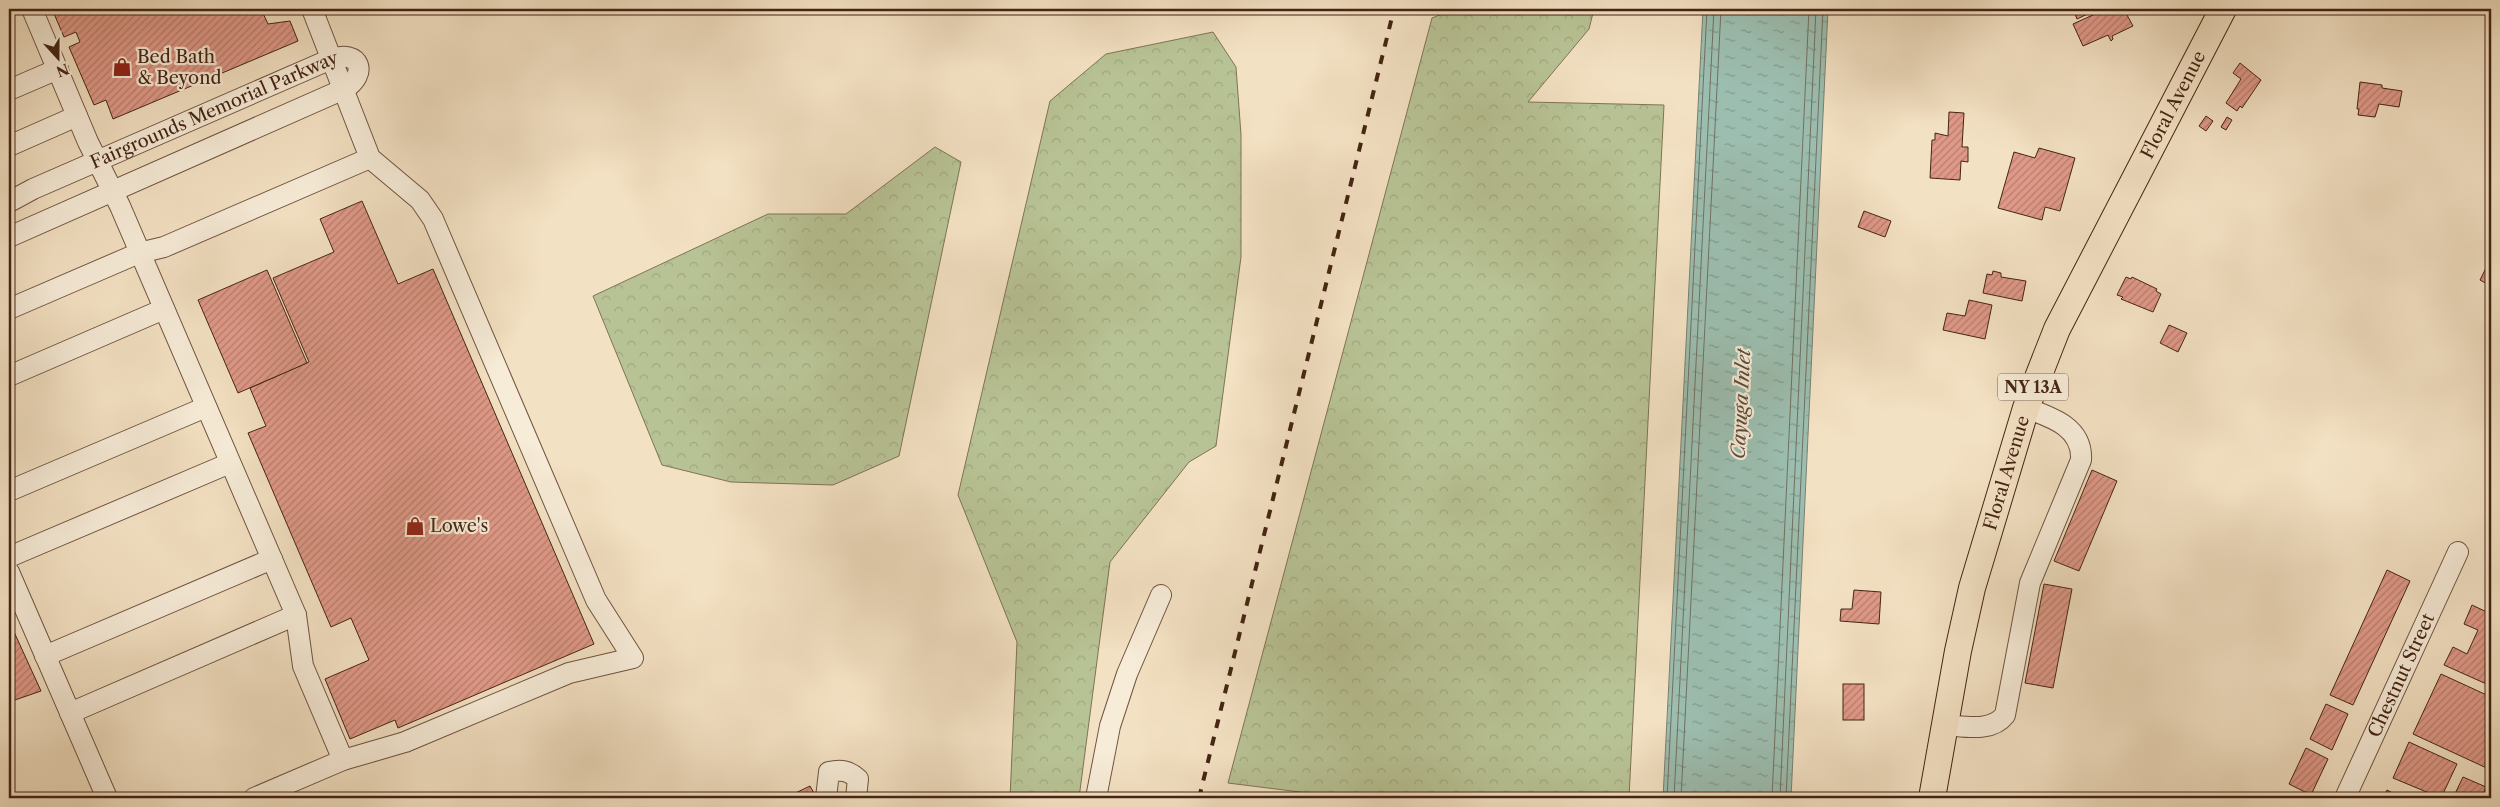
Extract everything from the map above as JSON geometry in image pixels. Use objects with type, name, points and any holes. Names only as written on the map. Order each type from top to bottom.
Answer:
[{"type":"main road","name":"Floral Avenue","points":[[1932,798],[1944,725],[1972,588],[2026,408],[2057,329],[2223,9]]},
{"type":"street","points":[[32,9],[77,116],[113,190],[296,615],[303,666],[343,760]]},
{"type":"street","points":[[312,9],[331,59]]},
{"type":"street","name":"Fairgrounds Memorial Parkway","points":[[9,202],[331,59],[343,55],[352,58],[357,63],[358,77],[353,84],[344,89],[9,237]]},
{"type":"street","points":[[9,90],[58,69]]},
{"type":"street","points":[[254,798],[343,760],[405,742],[569,673],[633,658],[596,600],[433,218],[420,200],[370,158],[344,89]]},
{"type":"street","points":[[9,146],[77,116]]},
{"type":"street","points":[[9,309],[140,253],[164,247],[370,158]]},
{"type":"street","points":[[9,376],[164,309]]},
{"type":"street","points":[[9,491],[206,407]]},
{"type":"street","points":[[1944,725],[1984,726],[1997,722],[2005,715],[2030,583],[2081,460],[2079,442],[2065,425],[2026,408]]},
{"type":"street","points":[[9,558],[230,463]]},
{"type":"street","name":"Chestnut Street","points":[[2345,798],[2458,552]]},
{"type":"street","points":[[45,656],[272,559]]},
{"type":"street","points":[[9,572],[107,798]]},
{"type":"street","points":[[1096,798],[1110,726],[1127,674],[1161,595]]},
{"type":"street","points":[[70,713],[296,615]]},
{"type":"street","points":[[826,798],[830,772],[839,769],[850,772],[858,779],[856,798]]},
{"type":"green space","points":[[1455,9],[1594,9],[1589,29],[1528,102],[1664,105],[1629,798],[1348,798],[1228,783],[1432,18]]},
{"type":"green space","points":[[1213,32],[1236,67],[1241,135],[1241,257],[1216,446],[1189,462],[1110,562],[1079,798],[1010,798],[1017,642],[958,495],[1050,101],[1106,54]]},
{"type":"green space","points":[[935,147],[961,162],[899,456],[833,485],[731,482],[662,465],[593,296],[768,214],[846,214]]},
{"type":"water","name":"Cayuga Inlet","points":[[1703,9],[1828,9],[1791,798],[1663,798]]},
{"type":"building","points":[[52,9],[261,9],[268,24],[290,21],[298,41],[113,119],[106,100],[94,105],[69,47],[80,42],[76,32],[64,37]]},
{"type":"building","points":[[2073,9],[2096,9],[2096,10],[2077,19]]},
{"type":"building","points":[[2106,9],[2124,9],[2125,11],[2129,9],[2131,13],[2127,15],[2133,26],[2112,36],[2113,39],[2111,41],[2108,35],[2083,46],[2073,24]]},
{"type":"building","points":[[2240,63],[2261,80],[2242,108],[2240,106],[2237,111],[2226,103],[2241,79],[2233,73]]},
{"type":"building","points":[[2360,82],[2382,85],[2382,88],[2402,91],[2399,107],[2379,104],[2375,117],[2358,115]]},
{"type":"building","points":[[1949,112],[1964,113],[1962,147],[1968,147],[1968,162],[1961,161],[1960,180],[1930,178],[1932,140],[1935,140],[1935,133],[1948,136]]},
{"type":"building","points":[[2206,116],[2213,121],[2206,131],[2199,126]]},
{"type":"building","points":[[2227,117],[2232,120],[2226,130],[2221,127]]},
{"type":"building","points":[[2039,148],[2075,158],[2060,211],[2045,207],[2042,220],[1998,208],[2014,152],[2035,158]]},
{"type":"building","name":"Lowe's","points":[[362,201],[398,284],[433,269],[594,644],[398,728],[395,720],[350,739],[325,679],[369,660],[351,618],[331,627],[248,433],[266,426],[250,388],[309,362],[273,278],[334,252],[320,219]]},
{"type":"building","points":[[1864,211],[1891,221],[1885,237],[1858,227]]},
{"type":"building","points":[[2491,258],[2491,286],[2480,280]]},
{"type":"building","points":[[267,270],[307,363],[238,393],[198,300]]},
{"type":"building","points":[[1993,271],[2001,273],[2001,277],[2026,281],[2022,301],[1983,293],[1987,274],[1992,275]]},
{"type":"building","points":[[2126,277],[2131,279],[2132,277],[2157,289],[2156,291],[2161,294],[2153,312],[2121,299],[2123,297],[2117,295]]},
{"type":"building","points":[[1969,300],[1992,305],[1985,339],[1943,330],[1947,313],[1965,316]]},
{"type":"building","points":[[2169,325],[2187,333],[2178,352],[2160,343]]},
{"type":"building","points":[[2092,470],[2117,481],[2079,571],[2054,561]]},
{"type":"building","points":[[2387,570],[2410,581],[2353,705],[2330,695]]},
{"type":"building","points":[[2044,584],[2072,589],[2053,688],[2025,683]]},
{"type":"building","points":[[1854,590],[1881,592],[1879,624],[1840,621],[1841,609],[1852,609]]},
{"type":"building","points":[[2472,605],[2491,614],[2491,686],[2444,665],[2453,647],[2467,654],[2478,630],[2464,624]]},
{"type":"building","points":[[9,621],[41,691],[9,702]]},
{"type":"building","points":[[2441,674],[2491,697],[2491,770],[2413,734]]},
{"type":"building","points":[[1843,684],[1864,684],[1864,720],[1843,720]]},
{"type":"building","points":[[2326,704],[2348,714],[2332,750],[2310,739]]},
{"type":"building","points":[[2409,742],[2457,764],[2441,798],[2393,778]]},
{"type":"building","points":[[2306,748],[2328,759],[2311,795],[2289,784]]},
{"type":"building","points":[[2463,777],[2486,787],[2481,798],[2453,798]]},
{"type":"building","points":[[810,786],[815,795],[809,798],[785,798]]},
{"type":"building","points":[[2387,790],[2402,798],[2383,798]]},
{"type":"railway","points":[[1199,798],[1394,9]]},
{"type":"place","name":"Bed Bath & Beyond","points":[[122,67]]},
{"type":"place","name":"Lowe's","points":[[415,526]]}]
